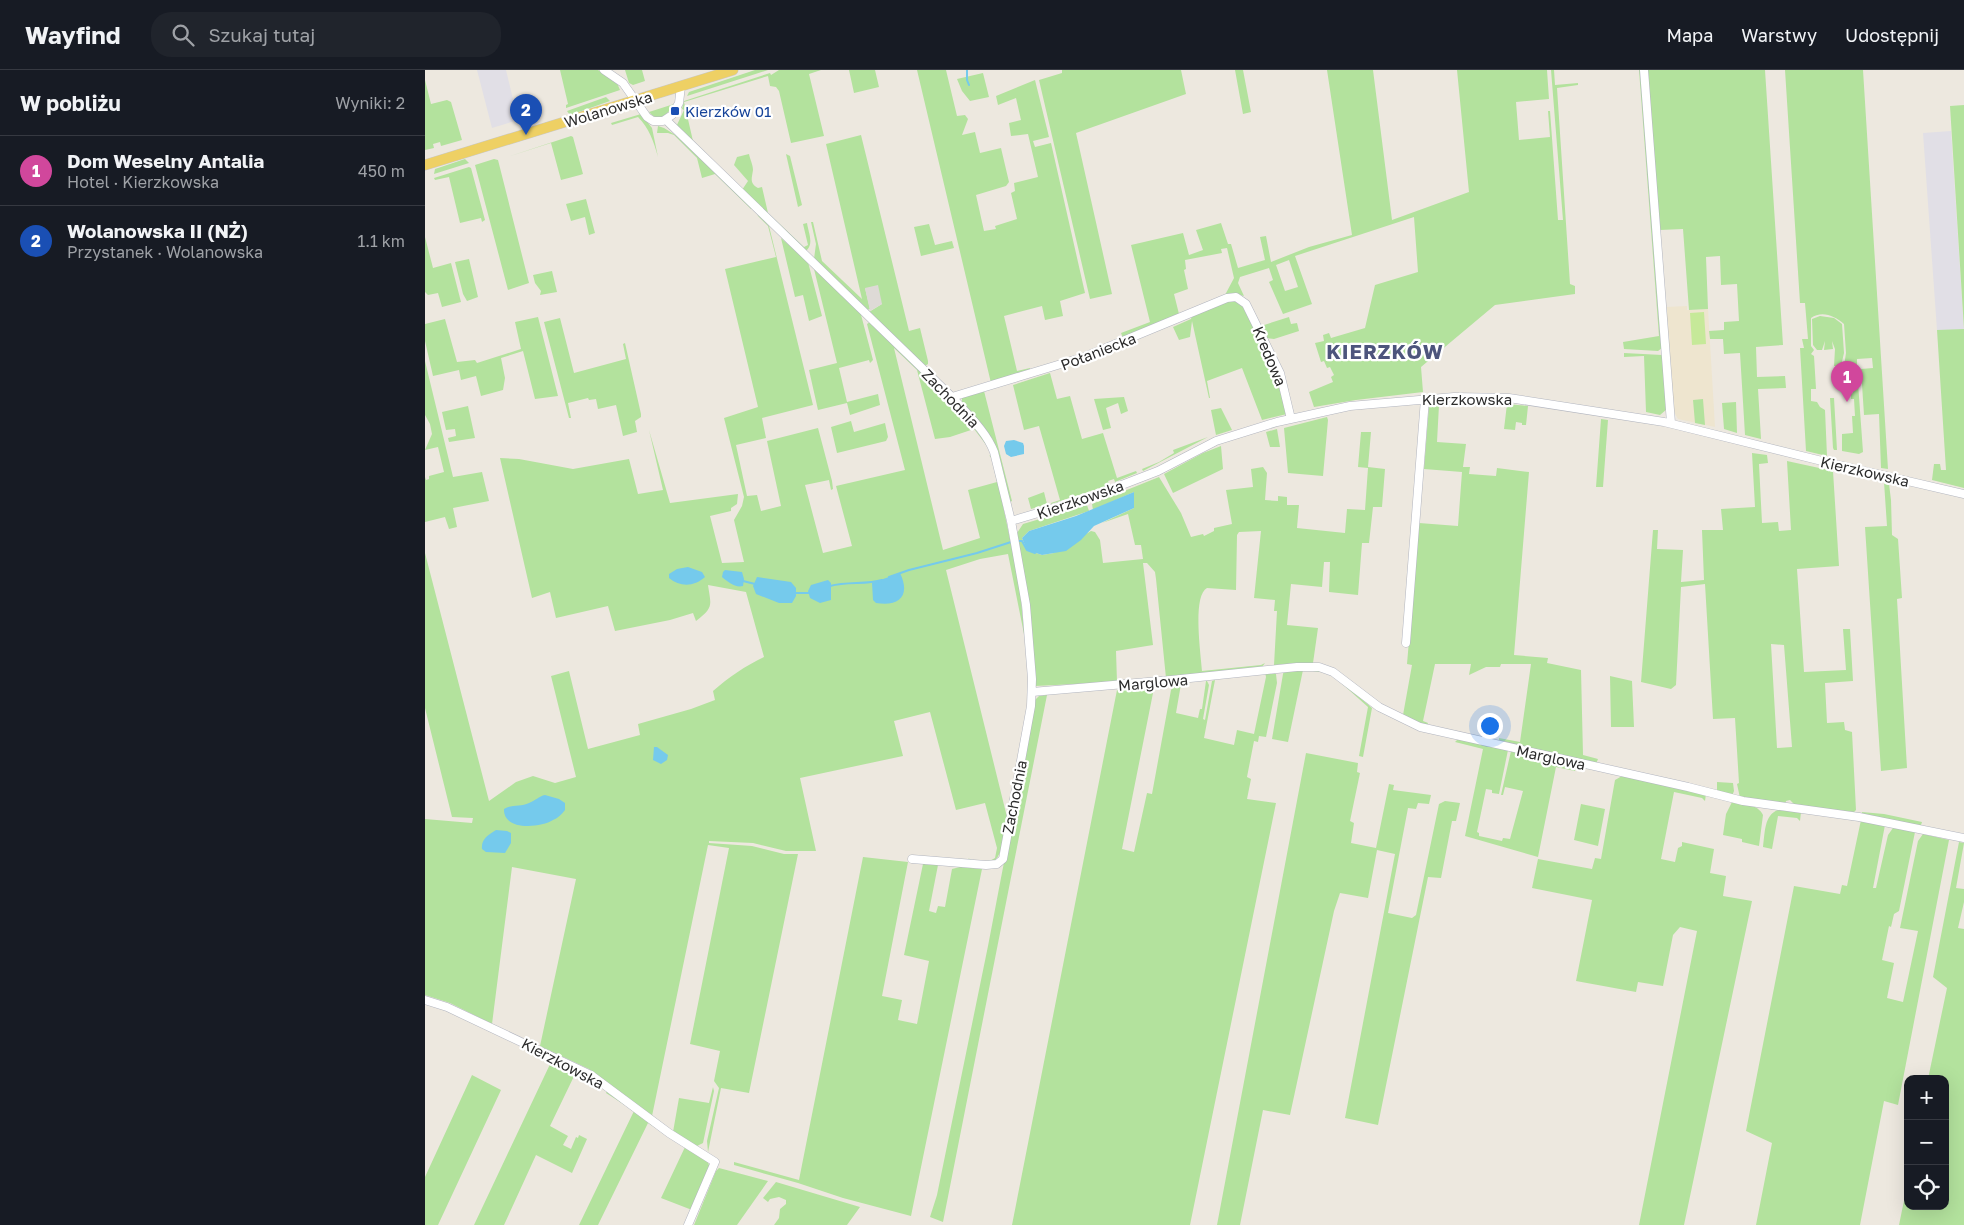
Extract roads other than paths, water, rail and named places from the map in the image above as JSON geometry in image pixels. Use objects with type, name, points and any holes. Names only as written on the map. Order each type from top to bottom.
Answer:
[{"type":"main road","name":"Wolanowska","points":[[425,165],[733,70]]},
{"type":"street","name":"Zachodnia","points":[[604,70],[623,83],[650,119],[657,122],[666,120],[952,397],[991,443],[1011,521],[1026,604],[1032,692],[1003,859],[997,864],[986,865],[912,859]]},
{"type":"street","points":[[1644,70],[1671,424]]},
{"type":"street","points":[[666,120],[679,103],[681,86]]},
{"type":"street","name":"Połaniecka","points":[[952,397],[1084,357],[1227,298],[1240,298]]},
{"type":"street","name":"Kredowa","points":[[1240,298],[1246,304],[1280,373],[1291,419]]},
{"type":"street","name":"Kierzkowska","points":[[1011,521],[1088,498],[1158,471],[1216,441],[1291,419],[1349,406],[1425,399],[1502,397],[1671,424],[1964,494]]},
{"type":"street","points":[[1406,643],[1425,399]]},
{"type":"street","name":"Marglowa","points":[[1032,692],[1297,667],[1319,667],[1333,672],[1379,707],[1420,727],[1743,801],[1859,816],[1964,838]]},
{"type":"street","name":"Kierzkowska","points":[[425,1000],[447,1007],[591,1075],[669,1133],[715,1162],[688,1225]]},
{"type":"water","points":[[1014,440],[1023,443],[1024,454],[1011,457],[1006,454],[1004,446],[1006,441]]},
{"type":"water","points":[[1134,492],[1134,508],[1094,526],[1081,540],[1066,551],[1042,555],[1027,550],[1022,538],[1029,531],[1076,516]]},
{"type":"water","points":[[688,567],[702,572],[705,577],[696,583],[687,585],[669,578],[669,574],[677,569]]},
{"type":"water","points":[[725,570],[742,572],[743,586],[729,583],[722,577]]},
{"type":"water","points":[[900,573],[904,588],[901,598],[891,603],[876,603],[873,600],[872,583]]},
{"type":"water","points":[[757,577],[791,582],[796,588],[796,596],[792,603],[779,603],[756,594],[753,586]]},
{"type":"water","points":[[828,580],[831,583],[831,600],[820,603],[810,598],[808,591],[811,585]]},
{"type":"water","points":[[654,747],[668,755],[667,760],[661,764],[653,760]]},
{"type":"water","points":[[545,795],[565,803],[565,810],[555,819],[540,825],[523,826],[509,821],[505,816],[504,809],[526,804]]},
{"type":"water","points":[[496,830],[511,833],[511,843],[505,853],[486,852],[482,849],[484,840]]},
{"type":"waterway","points":[[967,70],[969,85]]},
{"type":"waterway","points":[[1019,541],[1022,541],[1027,550],[1035,553]]},
{"type":"waterway","points":[[889,577],[1011,542]]},
{"type":"waterway","points":[[830,586],[882,580]]},
{"type":"waterway","points":[[743,581],[755,584]]},
{"type":"waterway","points":[[796,593],[809,593]]},
{"type":"place","name":"Kierzków 01","points":[[675,111]]},
{"type":"place","name":"Wolanowska II (NŻ)","points":[[526,135]]},
{"type":"place","name":"Dom Weselny Antalia","points":[[1847,402]]},
{"type":"district","name":"KIERZKÓW","points":[[1385,351]]}]
